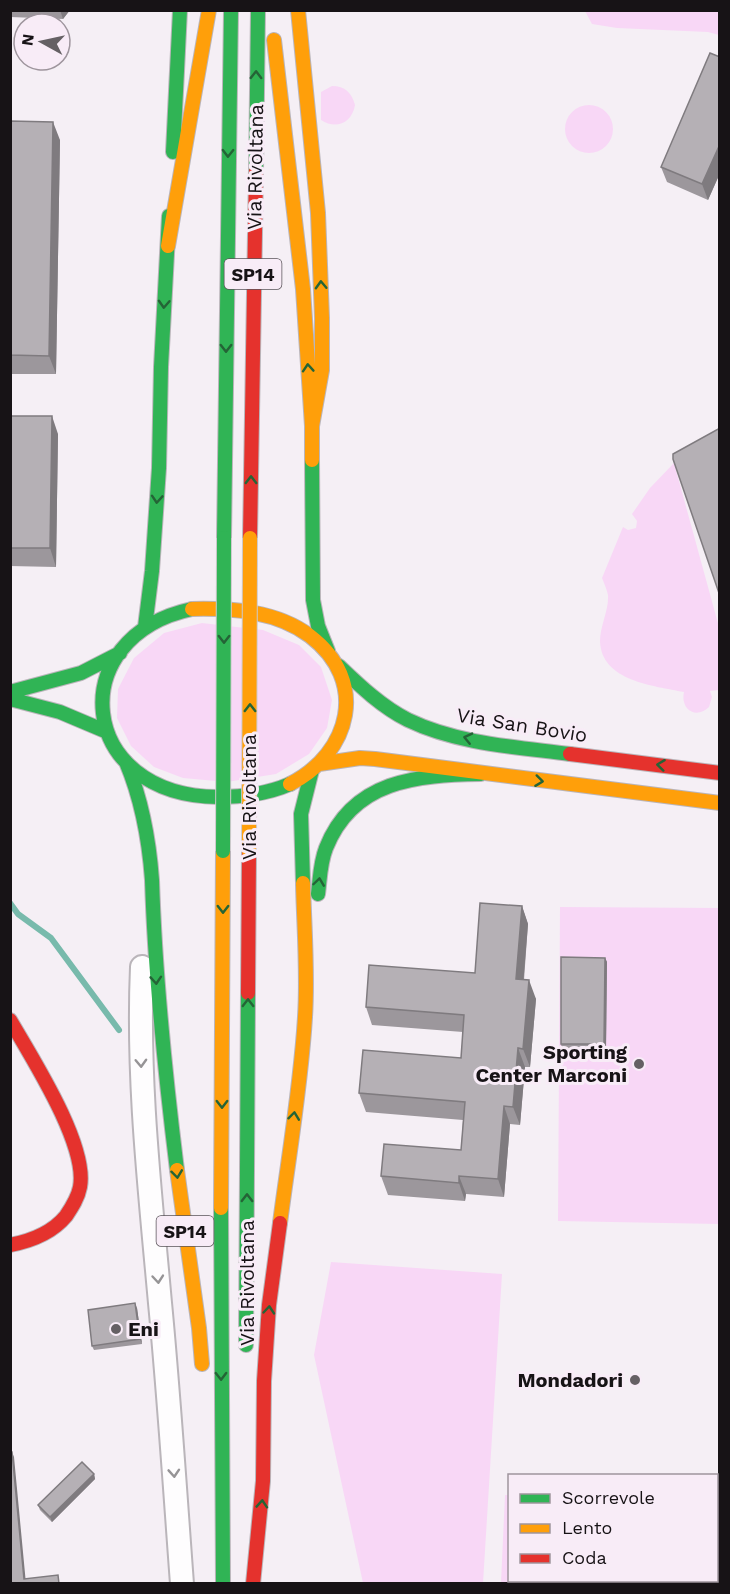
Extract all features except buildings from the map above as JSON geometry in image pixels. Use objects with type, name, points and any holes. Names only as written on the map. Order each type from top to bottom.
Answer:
[{"type":"main road","points":[[145,627],[152,571],[159,468],[161,368],[180,10]]},
{"type":"main road","points":[[168,246],[209,10]]},
{"type":"main road","name":"Via Rivoltana","points":[[223,1584],[221,1318],[224,538],[231,10]]},
{"type":"main road","name":"Via Rivoltana","points":[[246,1356],[250,538],[258,10]]},
{"type":"main road","points":[[298,10],[318,213],[322,369],[312,426],[313,600],[318,626],[328,651]]},
{"type":"main road","name":"SP14","points":[[273,23],[303,289],[312,426]]},
{"type":"main road","points":[[251,1584],[263,1480],[264,1381],[269,1305],[299,1082],[305,1017],[302,814],[306,791],[316,767],[336,742],[346,717],[346,689],[339,666],[315,639],[291,625],[237,610],[201,608],[165,616],[145,627],[129,642],[111,666],[103,687],[102,711],[105,731],[114,748],[126,762],[147,779],[180,792],[216,797],[263,793],[281,788],[316,767],[366,758],[720,803]]},
{"type":"main road","points":[[10,692],[81,673],[120,653]]},
{"type":"main road","name":"Via San Bovio","points":[[339,666],[377,701],[409,720],[439,731],[509,746],[720,773]]},
{"type":"main road","points":[[10,699],[70,715],[105,731]]},
{"type":"main road","points":[[126,762],[138,790],[146,819],[152,879]]},
{"type":"main road","points":[[306,982],[322,859],[330,838],[350,809],[369,794],[393,782],[411,777],[481,774]]},
{"type":"main road","name":"SP14","points":[[152,879],[157,994],[179,1187],[201,1345],[202,1383]]},
{"type":"main road","points":[[10,1020],[68,1126],[80,1161],[80,1174],[75,1200],[69,1212],[60,1222],[41,1236],[10,1245]]},
{"type":"main road","points":[[248,1500],[251,1584]]},
{"type":"main road","points":[[210,1563],[213,1584]]},
{"type":"street","points":[[152,879],[143,946],[141,1064],[182,1584]]},
{"type":"shaded area","points":[[585,11],[719,11],[719,35],[708,32],[617,28],[592,24]]},
{"type":"shaded area","points":[[332,86],[341,87],[347,91],[355,105],[351,116],[338,124],[321,120],[321,92]]},
{"type":"shaded area","points":[[584,105],[594,105],[606,112],[613,124],[613,134],[606,146],[594,153],[584,153],[569,142],[565,134],[565,124],[576,109]]},
{"type":"shaded area","points":[[674,463],[719,627],[719,690],[710,691],[712,697],[709,707],[699,713],[687,708],[683,698],[684,692],[645,684],[619,673],[609,665],[600,641],[608,601],[608,593],[602,578],[623,527],[628,530],[636,528],[637,521],[632,514],[650,488]]},
{"type":"shaded area","points":[[202,623],[263,630],[299,645],[321,667],[332,700],[327,728],[309,754],[276,774],[227,782],[183,778],[154,767],[131,746],[117,718],[118,689],[134,658],[164,633]]},
{"type":"shaded area","name":"Sporting Center Marconi","points":[[560,907],[719,908],[719,1224],[558,1221]]},
{"type":"shaded area","points":[[331,1262],[502,1274],[483,1583],[363,1583],[314,1355]]},
{"type":"shaded area","points":[[505,1495],[508,1495],[508,1582],[718,1582],[719,1495],[719,1583],[501,1583]]},
{"type":"waterway","points":[[10,903],[18,914],[51,938],[119,1030]]},
{"type":"traffic: fast","points":[[173,152],[180,10]]},
{"type":"traffic: fast","points":[[224,538],[231,10]]},
{"type":"traffic: fast","points":[[256,171],[258,10]]},
{"type":"traffic: fast","points":[[145,627],[152,571],[159,468],[161,367],[169,216]]},
{"type":"traffic: fast","points":[[312,460],[313,600],[318,626],[328,651]]},
{"type":"traffic: fast","points":[[223,851],[224,538]]},
{"type":"traffic: fast","points":[[192,609],[150,625],[121,650],[106,681],[103,713],[113,744],[136,771],[171,790],[227,797],[264,793],[290,784]]},
{"type":"traffic: fast","points":[[10,692],[81,673],[120,653]]},
{"type":"traffic: fast","points":[[339,666],[389,709],[427,728],[488,743],[570,754]]},
{"type":"traffic: fast","points":[[10,699],[60,712],[105,731]]},
{"type":"traffic: fast","points":[[126,762],[144,820],[152,880]]},
{"type":"traffic: fast","points":[[303,883],[301,814],[312,770]]},
{"type":"traffic: fast","points":[[318,894],[324,854],[338,825],[353,808],[370,795],[411,780],[434,776],[481,774]]},
{"type":"traffic: fast","points":[[152,880],[161,1025],[177,1170]]},
{"type":"traffic: fast","points":[[246,1345],[248,993]]},
{"type":"traffic: fast","points":[[221,1208],[223,1584]]},
{"type":"traffic: slow","points":[[168,246],[209,10]]},
{"type":"traffic: slow","points":[[298,10],[318,213],[322,318],[322,370],[312,426],[312,460]]},
{"type":"traffic: slow","points":[[274,40],[303,289],[312,426]]},
{"type":"traffic: slow","points":[[249,851],[250,538]]},
{"type":"traffic: slow","points":[[192,609],[223,609],[269,616],[310,636],[329,654],[340,674],[346,694],[345,715],[339,735],[327,754],[311,771],[290,784]]},
{"type":"traffic: slow","points":[[319,764],[360,758],[375,759],[720,803]]},
{"type":"traffic: slow","points":[[221,1208],[223,851]]},
{"type":"traffic: slow","points":[[280,1223],[298,1094],[305,1017],[303,883]]},
{"type":"traffic: slow","points":[[177,1170],[202,1364]]},
{"type":"traffic: jam","points":[[250,538],[256,171]]},
{"type":"traffic: jam","points":[[570,754],[720,773]]},
{"type":"traffic: jam","points":[[248,993],[249,851]]},
{"type":"traffic: jam","points":[[10,1020],[56,1102],[76,1149],[80,1169],[79,1191],[66,1216],[41,1235],[10,1245]]},
{"type":"traffic: jam","points":[[253,1584],[263,1481],[264,1381],[269,1305],[280,1223]]},
{"type":"place","name":"Sporting Center Marconi","points":[[639,1064]]},
{"type":"place","name":"Eni","points":[[116,1329]]},
{"type":"place","name":"Mondadori","points":[[635,1380]]}]
